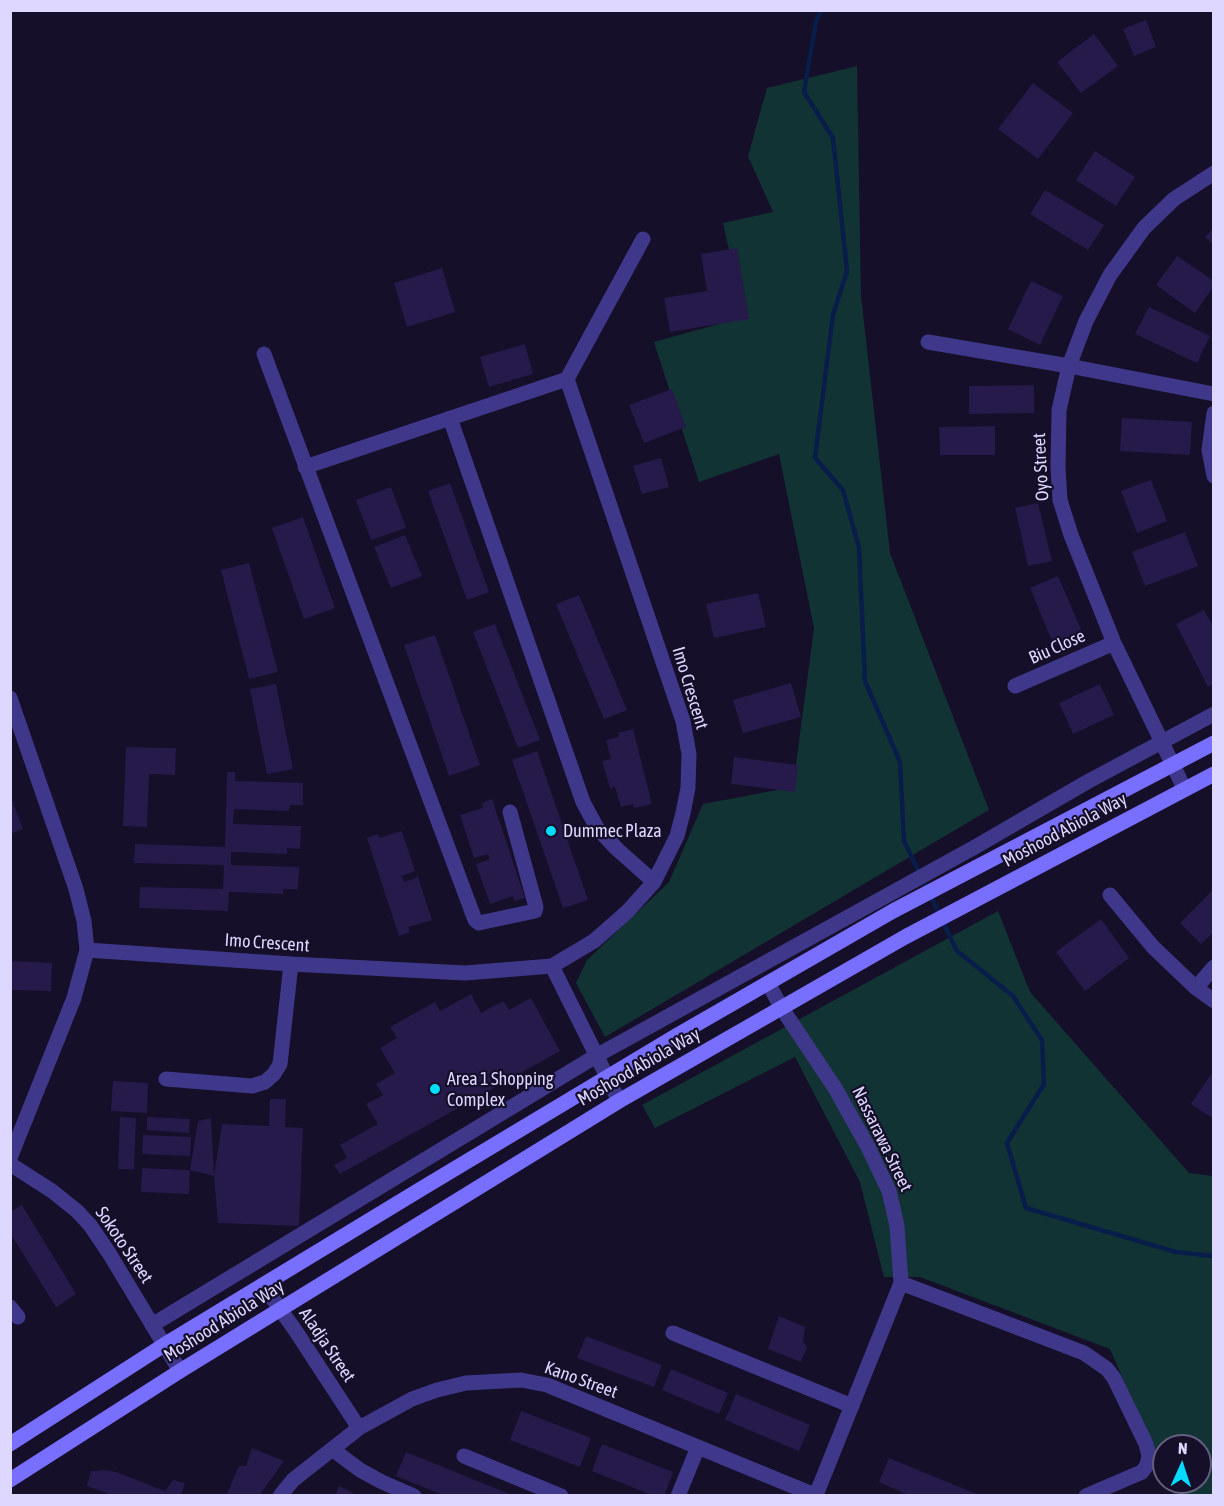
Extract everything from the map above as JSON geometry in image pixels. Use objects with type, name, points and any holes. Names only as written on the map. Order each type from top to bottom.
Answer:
[{"type":"main road","name":"Moshood Abiola Way","points":[[10,1444],[263,1285],[768,982],[893,911],[1214,743]]},
{"type":"main road","name":"Moshood Abiola Way","points":[[10,1480],[180,1371],[619,1101],[905,937],[1214,774]]},
{"type":"street","name":"Oyo Street","points":[[1185,788],[1114,643],[1071,535],[1060,500],[1059,410],[1069,366],[1086,321],[1110,275],[1144,228],[1174,200],[1214,173]]},
{"type":"street","points":[[305,467],[567,379],[644,239]]},
{"type":"street","points":[[928,342],[1214,394]]},
{"type":"street","points":[[264,354],[475,920],[479,923],[535,911],[536,907],[510,812]]},
{"type":"street","name":"Imo Crescent","points":[[87,950],[465,973],[552,966],[594,941],[627,912],[654,882],[677,836],[688,788],[689,754],[683,722],[567,379]]},
{"type":"street","points":[[1214,413],[1209,450],[1214,476]]},
{"type":"street","points":[[450,418],[583,802],[597,828],[654,882]]},
{"type":"street","name":"Biu Close","points":[[1015,686],[1114,643]]},
{"type":"street","points":[[10,698],[76,889],[84,921],[87,950],[74,998],[10,1158]]},
{"type":"street","points":[[152,1325],[596,1056],[1214,714]]},
{"type":"street","points":[[1110,895],[1153,947],[1196,988],[1214,1001]]},
{"type":"street","points":[[166,1079],[252,1086],[265,1082],[274,1074],[280,1064],[291,964]]},
{"type":"street","points":[[552,966],[619,1101]]},
{"type":"street","points":[[1196,988],[1214,967]]},
{"type":"street","name":"Nassarawa Street","points":[[768,982],[781,1007],[835,1088],[868,1147],[890,1191],[897,1226],[901,1283],[816,1495]]},
{"type":"street","name":"Sokoto Street","points":[[10,1164],[52,1191],[90,1225],[180,1371]]},
{"type":"street","points":[[901,1283],[1084,1353],[1107,1369],[1114,1378],[1146,1444],[1149,1456],[1148,1465],[1142,1472],[1086,1496]]},
{"type":"street","name":"Aladja Street","points":[[263,1285],[359,1428]]},
{"type":"street","points":[[673,1332],[852,1406]]},
{"type":"street","name":"Kano Street","points":[[280,1496],[293,1480],[359,1428],[412,1400],[437,1390],[466,1383],[521,1380],[547,1385],[816,1495]]},
{"type":"street","points":[[678,1496],[698,1447]]},
{"type":"street","points":[[332,1449],[367,1474],[414,1496]]},
{"type":"street","points":[[464,1456],[561,1496]]},
{"type":"green space","points":[[857,66],[861,296],[890,553],[989,810],[605,1037],[576,983],[587,960],[669,882],[703,804],[793,787],[814,628],[779,454],[699,482],[654,342],[744,317],[723,223],[773,212],[748,156],[767,88]]},
{"type":"green space","points":[[998,911],[1030,992],[1189,1173],[1213,1176],[1213,1495],[1174,1494],[1212,1494],[1212,1434],[1152,1434],[1152,1445],[1110,1349],[920,1277],[884,1277],[860,1182],[795,1057],[655,1128],[642,1105]]},
{"type":"building","points":[[1146,20],[1156,47],[1134,56],[1123,29]]},
{"type":"building","points":[[1094,34],[1118,66],[1081,93],[1057,62]]},
{"type":"building","points":[[1033,83],[1073,113],[1038,159],[998,129]]},
{"type":"building","points":[[1095,151],[1135,177],[1116,206],[1076,180]]},
{"type":"building","points":[[1045,190],[1104,225],[1088,250],[1030,214]]},
{"type":"building","points":[[1214,228],[1214,245],[1205,237]]},
{"type":"building","points":[[737,248],[749,319],[670,332],[664,298],[707,291],[701,254]]},
{"type":"building","points":[[1177,256],[1214,281],[1214,286],[1195,313],[1156,285]]},
{"type":"building","points":[[442,268],[455,312],[407,327],[394,283]]},
{"type":"building","points":[[1031,281],[1063,296],[1040,345],[1008,329]]},
{"type":"building","points":[[1149,307],[1210,336],[1197,363],[1135,334]]},
{"type":"building","points":[[525,344],[533,374],[489,387],[480,357]]},
{"type":"building","points":[[1034,385],[1034,413],[969,414],[969,386]]},
{"type":"building","points":[[672,389],[686,427],[644,443],[629,405]]},
{"type":"building","points":[[1122,418],[1192,422],[1190,455],[1120,451]]},
{"type":"building","points":[[995,426],[995,455],[940,455],[939,427]]},
{"type":"building","points":[[661,458],[669,487],[642,494],[633,466]]},
{"type":"building","points":[[1151,480],[1167,521],[1137,533],[1121,491]]},
{"type":"building","points":[[450,483],[489,592],[467,600],[428,491]]},
{"type":"building","points":[[391,487],[406,528],[371,540],[356,500]]},
{"type":"building","points":[[1038,503],[1052,561],[1028,566],[1015,508]]},
{"type":"building","points":[[303,517],[335,608],[304,619],[272,528]]},
{"type":"building","points":[[1185,532],[1198,566],[1145,586],[1132,552]]},
{"type":"building","points":[[405,535],[422,576],[391,588],[374,547]]},
{"type":"building","points":[[249,563],[278,672],[249,679],[221,570]]},
{"type":"building","points":[[1058,576],[1083,634],[1054,646],[1030,588]]},
{"type":"building","points":[[758,593],[766,627],[714,638],[706,604]]},
{"type":"building","points":[[579,595],[627,710],[604,719],[556,604]]},
{"type":"building","points":[[1204,610],[1214,628],[1214,684],[1208,687],[1176,624]]},
{"type":"building","points":[[495,624],[540,740],[518,748],[473,632]]},
{"type":"building","points":[[435,635],[480,765],[449,776],[404,645]]},
{"type":"building","points":[[791,683],[801,717],[743,733],[733,700]]},
{"type":"building","points":[[276,684],[293,769],[267,774],[250,689]]},
{"type":"building","points":[[1100,684],[1114,715],[1073,734],[1059,703]]},
{"type":"building","points":[[633,729],[652,804],[634,808],[633,804],[621,807],[615,787],[610,788],[602,761],[611,759],[606,740],[619,737],[618,733]]},
{"type":"building","points":[[126,747],[176,748],[175,775],[149,774],[147,827],[123,826]]},
{"type":"building","name":"Dummec Plaza","points":[[537,751],[588,900],[563,908],[512,760]]},
{"type":"building","points":[[734,757],[798,765],[795,792],[731,784]]},
{"type":"building","points":[[227,772],[235,772],[235,781],[303,783],[303,805],[290,805],[289,811],[234,809],[233,824],[301,826],[300,849],[287,848],[287,854],[231,852],[231,865],[299,867],[298,889],[283,889],[283,894],[229,892],[228,911],[139,908],[140,887],[223,889],[224,865],[134,863],[135,844],[225,847]]},
{"type":"building","points":[[10,795],[23,829],[10,834]]},
{"type":"building","points":[[492,799],[525,898],[514,901],[513,896],[490,904],[476,864],[490,859],[488,854],[474,858],[460,815],[483,808],[482,803]]},
{"type":"building","points":[[402,831],[415,871],[402,876],[404,882],[418,877],[432,920],[408,927],[410,932],[399,936],[367,838],[378,834],[379,838]]},
{"type":"building","points":[[1214,889],[1214,932],[1201,944],[1180,923]]},
{"type":"building","points":[[1101,919],[1129,958],[1085,991],[1056,952]]},
{"type":"building","points":[[10,961],[52,963],[51,991],[10,990]]},
{"type":"building","name":"Area 1 Shopping Complex","points":[[471,994],[481,1013],[503,1001],[509,1010],[531,998],[560,1051],[340,1174],[334,1165],[347,1158],[340,1145],[378,1124],[366,1104],[383,1095],[376,1084],[395,1073],[380,1048],[397,1038],[390,1027],[435,1002],[440,1011]]},
{"type":"building","points":[[1214,1070],[1214,1114],[1211,1117],[1191,1104]]},
{"type":"building","points":[[113,1081],[148,1083],[147,1113],[111,1111]]},
{"type":"building","points":[[270,1099],[286,1099],[285,1127],[303,1128],[299,1226],[218,1223],[214,1176],[222,1124],[269,1126]]},
{"type":"building","points":[[120,1117],[136,1118],[134,1169],[118,1169]]},
{"type":"building","points":[[147,1117],[190,1119],[189,1133],[147,1130]]},
{"type":"building","points":[[211,1118],[214,1176],[190,1170],[198,1121]]},
{"type":"building","points":[[143,1135],[191,1137],[190,1156],[142,1154]]},
{"type":"building","points":[[142,1168],[190,1170],[189,1194],[141,1192]]},
{"type":"building","points":[[22,1205],[76,1294],[56,1307],[10,1233],[10,1212]]},
{"type":"building","points":[[779,1316],[805,1327],[803,1342],[807,1347],[801,1362],[768,1349]]},
{"type":"building","points":[[586,1336],[662,1365],[654,1387],[577,1358]]},
{"type":"building","points":[[671,1369],[728,1393],[719,1414],[662,1390]]},
{"type":"building","points":[[736,1394],[810,1425],[799,1451],[725,1420]]},
{"type":"building","points":[[521,1411],[591,1438],[580,1467],[510,1440]]},
{"type":"building","points":[[602,1444],[673,1472],[664,1496],[654,1496],[592,1471]]},
{"type":"building","points":[[252,1448],[284,1461],[259,1496],[226,1496],[239,1466],[246,1466]]},
{"type":"building","points":[[406,1452],[512,1496],[445,1496],[396,1476]]},
{"type":"building","points":[[889,1458],[979,1496],[910,1496],[879,1482]]},
{"type":"building","points":[[105,1470],[165,1491],[173,1480],[185,1483],[181,1496],[114,1496],[87,1486],[91,1471]]},
{"type":"building","points":[[339,1486],[353,1493],[351,1496],[335,1496]]},
{"type":"waterway","points":[[822,10],[816,21],[804,92],[833,138],[847,271],[833,315],[815,458],[843,490],[859,548],[865,681],[900,762],[904,841],[957,951],[1013,996],[1042,1040],[1044,1084],[1007,1143],[1026,1208],[1176,1252],[1214,1256]]},
{"type":"place","name":"Dummec Plaza","points":[[551,831]]},
{"type":"place","name":"Area 1 Shopping Complex","points":[[435,1089]]}]
